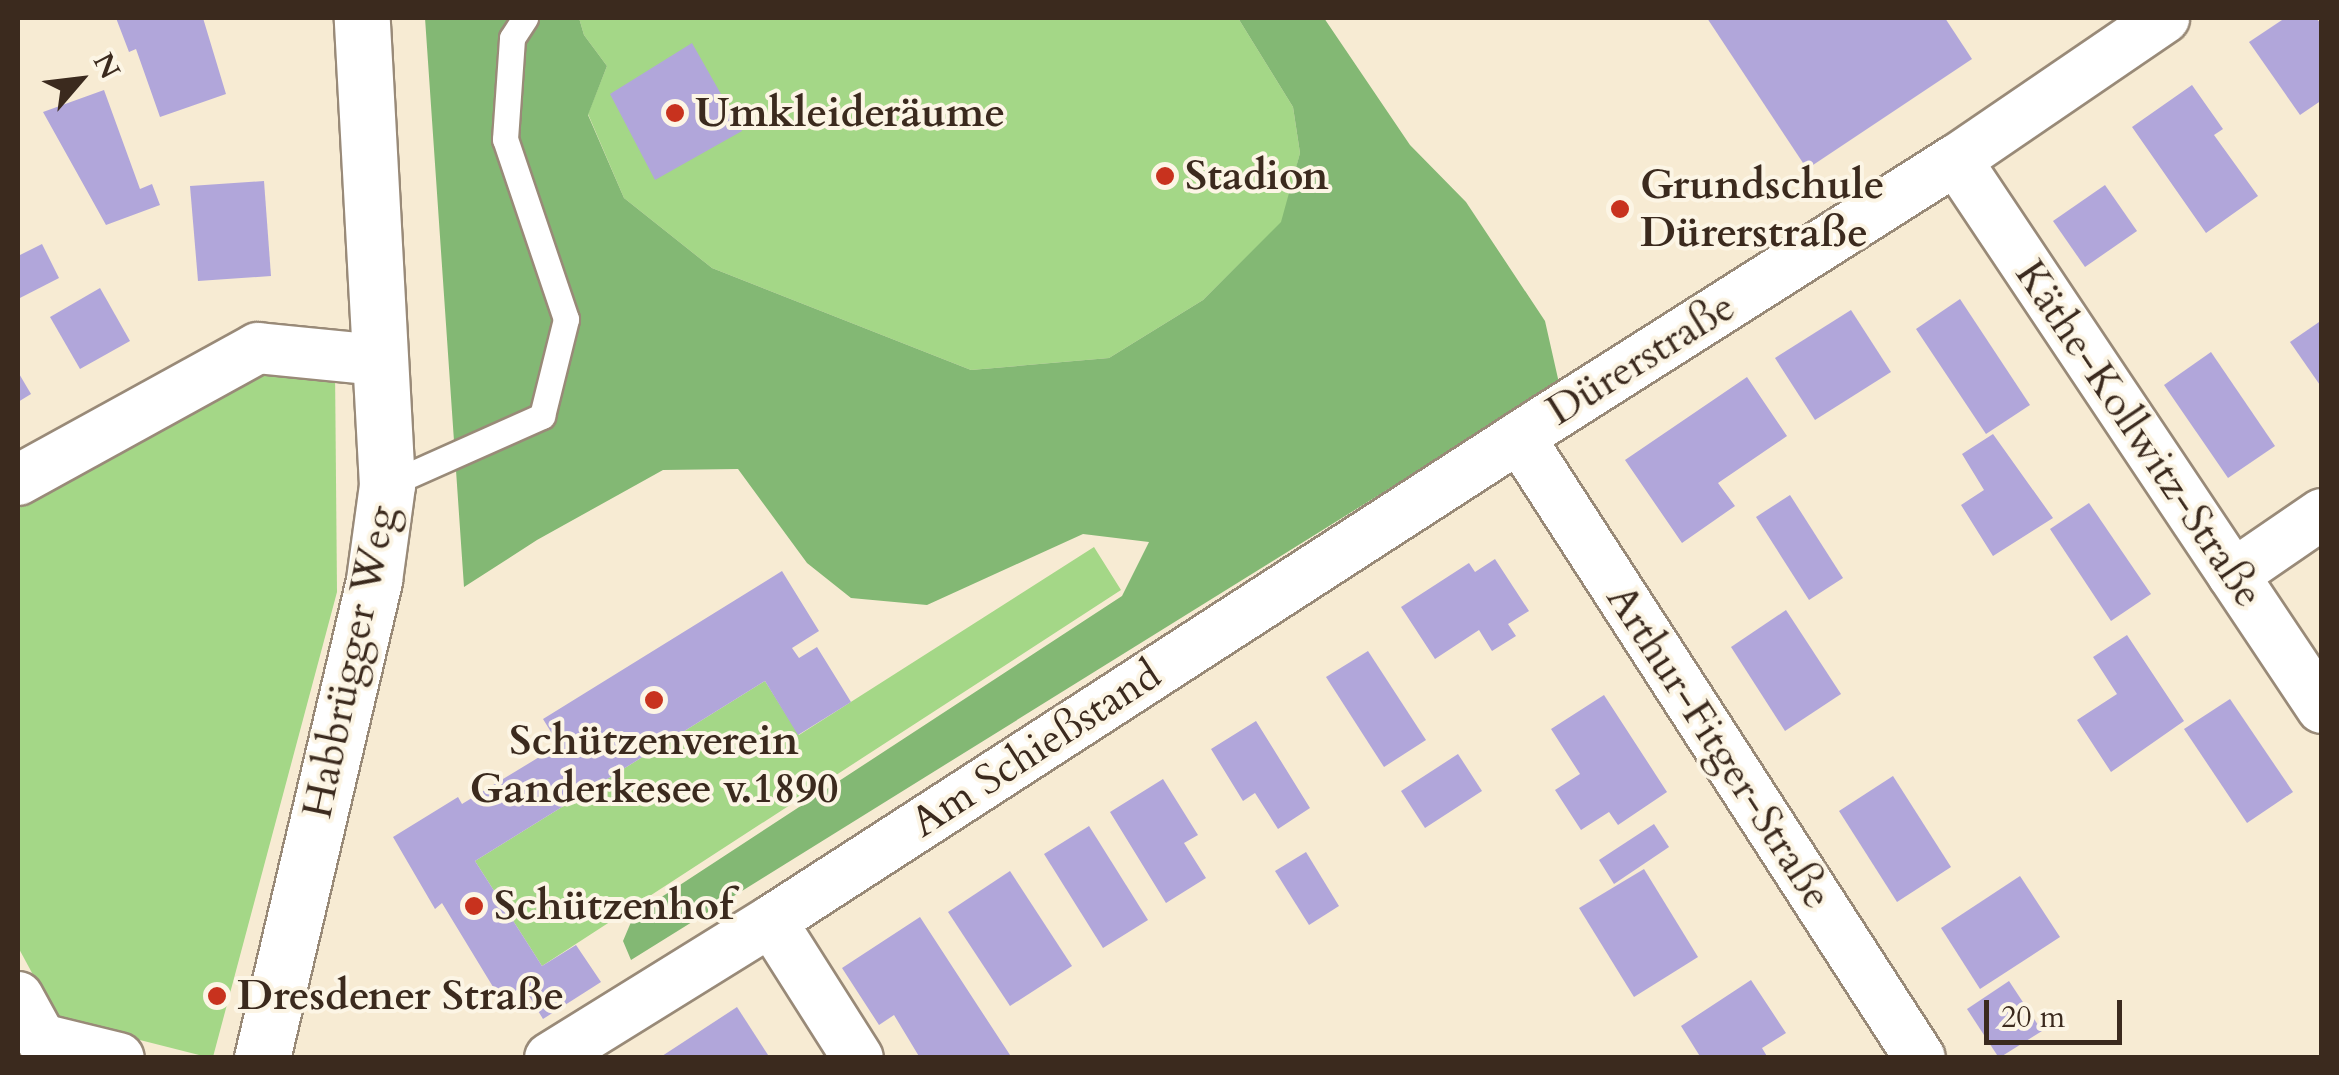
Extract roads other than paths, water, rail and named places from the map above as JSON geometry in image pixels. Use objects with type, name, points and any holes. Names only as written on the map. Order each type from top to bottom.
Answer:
[{"type":"street","name":"Habbrügger Weg","points":[[262,1058],[374,580],[387,485],[355,18]]},
{"type":"street","name":"Dürerstraße","points":[[1519,437],[1956,160],[2164,18]]},
{"type":"street","name":"Käthe-Kollwitz-Straße","points":[[1956,160],[2322,708]]},
{"type":"street","points":[[18,480],[258,348],[379,360]]},
{"type":"street","name":"Am Schießstand","points":[[550,1058],[771,921],[1519,437]]},
{"type":"street","name":"Arthur-Fitger-Straße","points":[[1519,437],[1920,1058]]},
{"type":"street","points":[[2233,575],[2322,514]]},
{"type":"street","points":[[771,921],[858,1058]]},
{"type":"street","points":[[18,997],[40,1040],[119,1058]]},
{"type":"lane","points":[[387,485],[542,416],[566,319],[505,140],[512,38],[525,18]]},
{"type":"place","name":"Umkleideräume","points":[[675,113]]},
{"type":"place","name":"Stadion","points":[[1165,176]]},
{"type":"place","name":"Grundschule Dürerstraße","points":[[1620,209]]},
{"type":"place","name":"Schützenverein Ganderkesee v.1890","points":[[654,700]]},
{"type":"place","name":"Schützenhof","points":[[474,906]]},
{"type":"place","name":"Dresdener Straße","points":[[217,996]]}]
